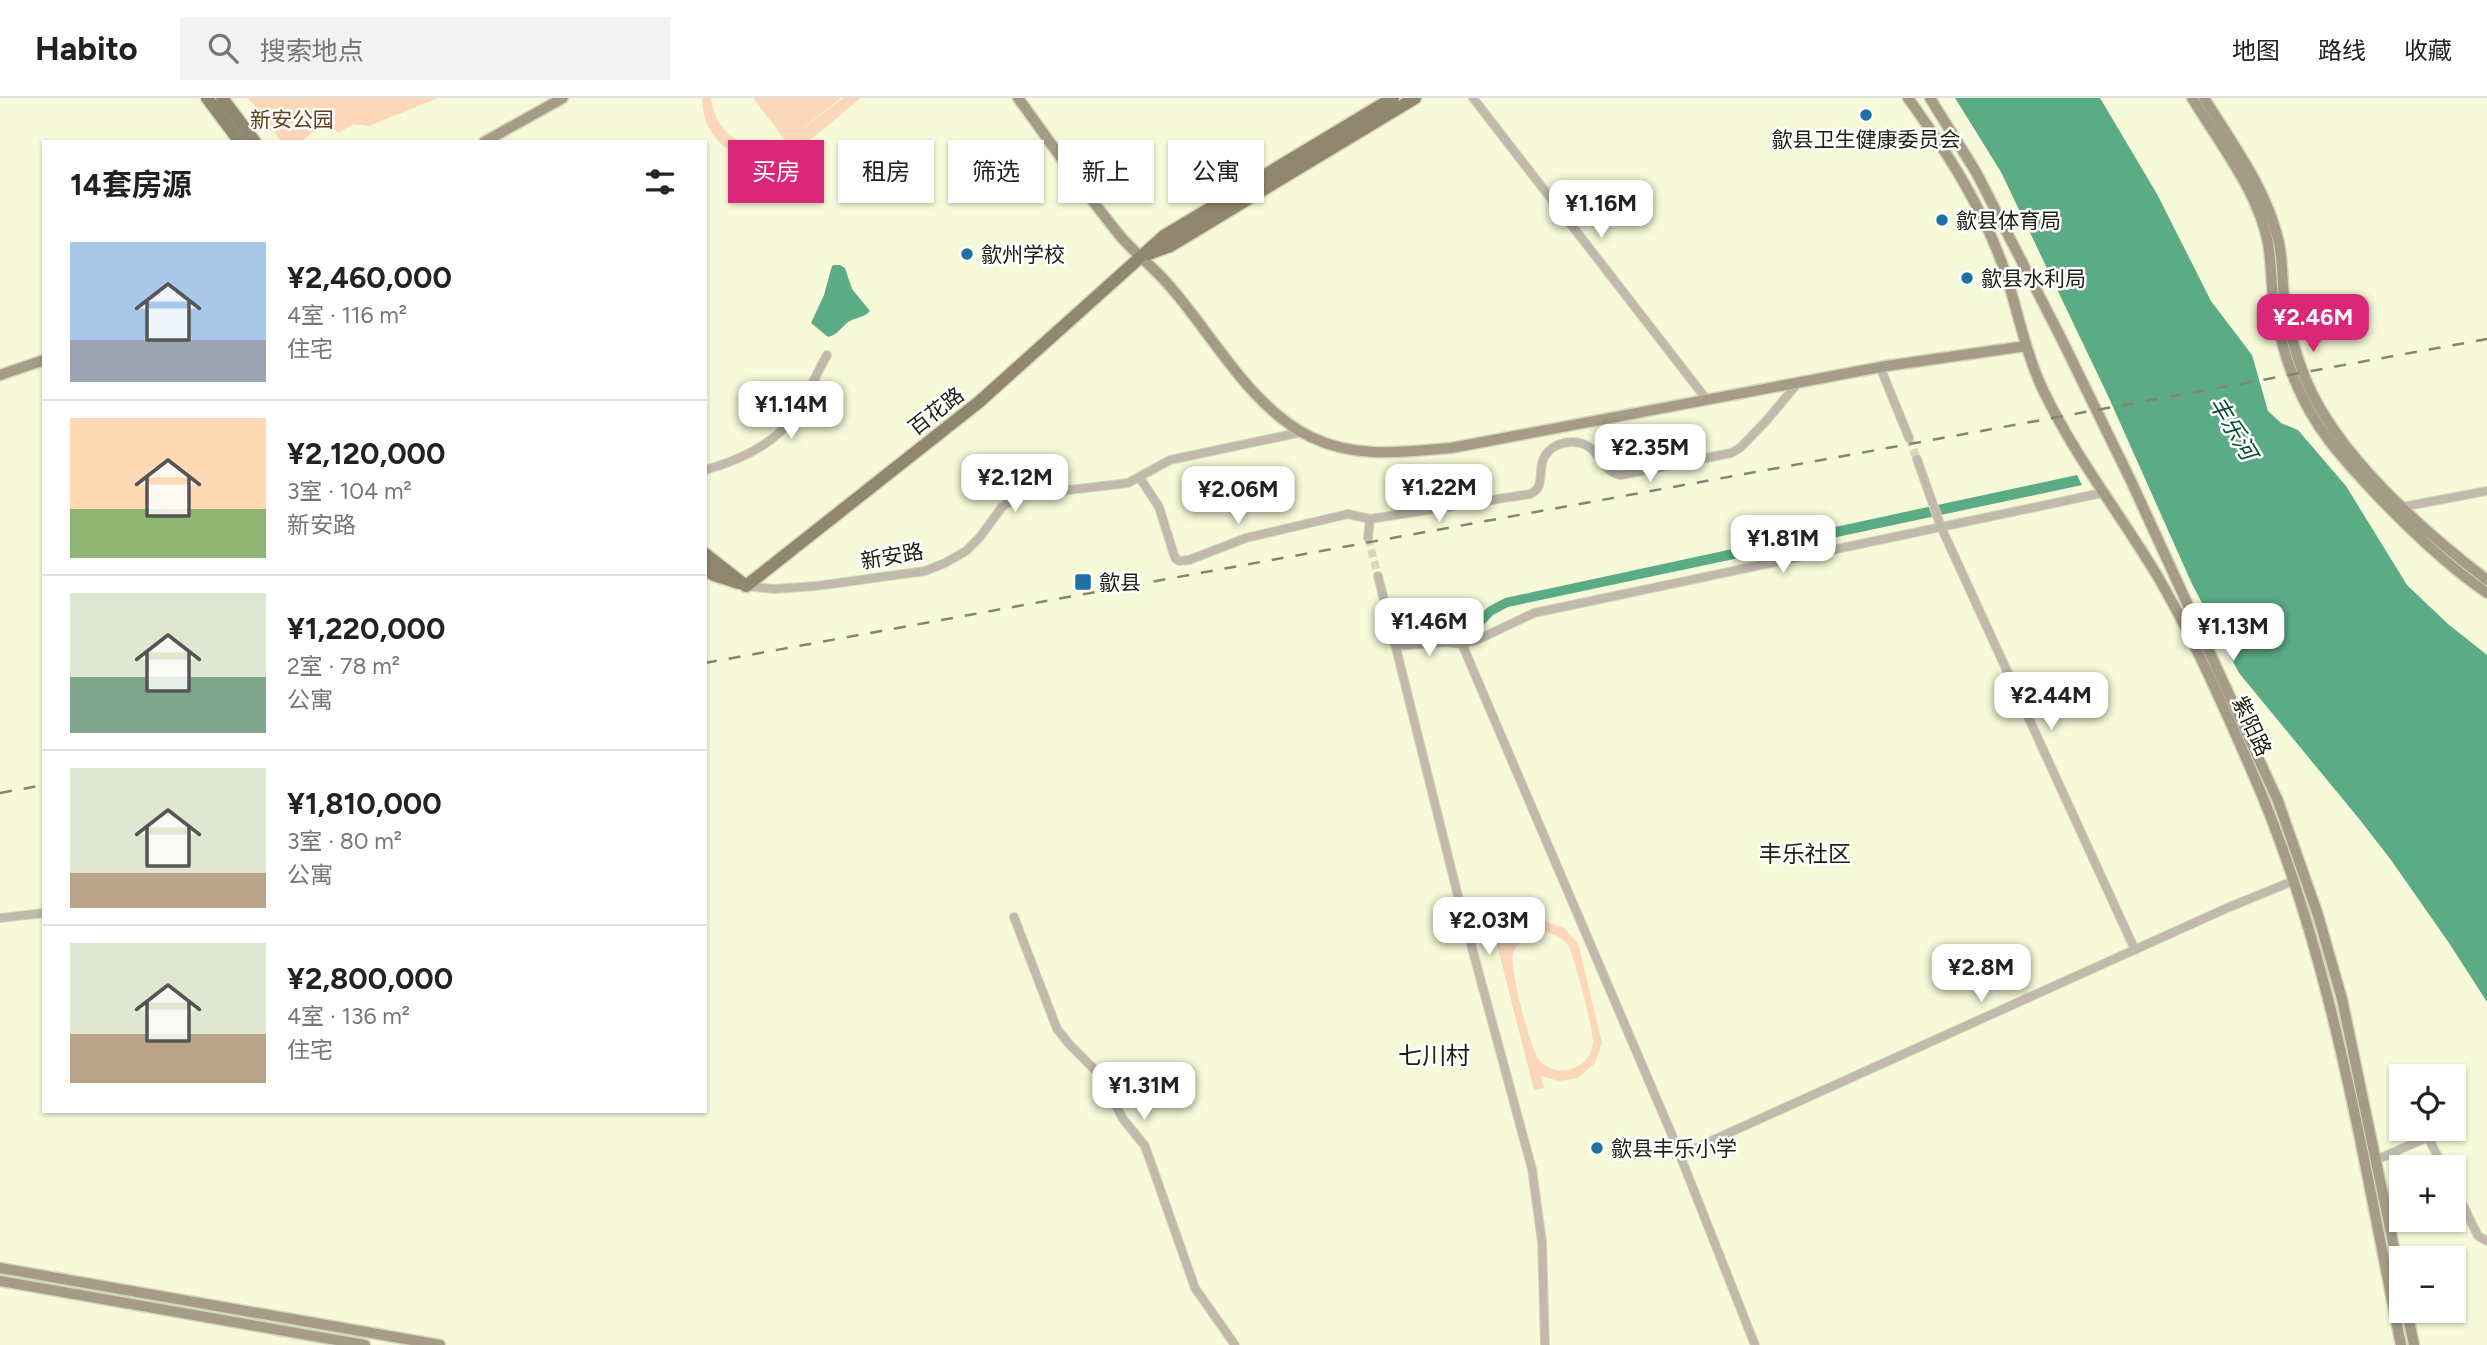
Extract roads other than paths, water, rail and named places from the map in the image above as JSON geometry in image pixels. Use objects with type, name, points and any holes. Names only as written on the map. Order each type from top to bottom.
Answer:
[{"type":"main road","points":[[207,98],[238,140]]},
{"type":"main road","points":[[222,98],[254,140]]},
{"type":"main road","points":[[488,140],[563,98]]},
{"type":"main road","points":[[1018,98],[1123,239],[1167,283],[1259,398],[1277,415],[1302,432],[1335,447],[1358,452],[1384,453],[1451,448],[1880,367],[2026,346]]},
{"type":"main road","name":"百花路","points":[[746,586],[979,402],[1164,236],[1393,98]]},
{"type":"main road","name":"百花路","points":[[1142,257],[1170,246],[1415,98]]},
{"type":"main road","name":"紫阳路","points":[[1908,98],[1955,164],[1980,211],[2004,270],[2026,346],[2045,394],[2102,493],[2144,555],[2184,625],[2251,769],[2293,881],[2318,961],[2339,1045],[2401,1345]]},
{"type":"main road","name":"紫阳路","points":[[1930,98],[1976,172],[2062,340],[2131,481],[2262,764],[2292,839],[2330,957],[2352,1042],[2394,1246]]},
{"type":"main road","points":[[2192,98],[2257,210],[2268,243],[2275,312],[2283,347],[2312,417],[2332,447],[2395,514],[2441,557],[2487,593]]},
{"type":"main road","points":[[2204,98],[2253,177],[2273,223],[2279,241],[2289,325],[2299,363],[2314,397],[2341,441],[2402,507],[2487,580]]},
{"type":"main road","points":[[0,375],[42,361]]},
{"type":"main road","points":[[707,556],[746,586]]},
{"type":"main road","name":"新安路","points":[[707,570],[746,586]]},
{"type":"main road","points":[[0,1268],[440,1345]]},
{"type":"main road","points":[[0,1281],[365,1345]]},
{"type":"main road","points":[[2409,1323],[2414,1345]]},
{"type":"street","points":[[1473,98],[1707,400]]},
{"type":"street","points":[[707,469],[743,456],[780,432],[795,413],[827,355]]},
{"type":"street","points":[[1880,367],[1909,438]]},
{"type":"street","points":[[1140,478],[1159,507],[1173,553],[1179,561],[1189,561],[1246,538],[1348,514],[1370,519],[1530,494],[1535,492],[1540,484],[1543,459],[1552,448],[1561,444],[1587,446],[1607,469],[1621,475],[1726,455],[1740,448],[1798,383]]},
{"type":"street","name":"新安路","points":[[746,586],[774,589],[805,587],[925,571],[945,564],[966,551],[1002,507],[1018,496],[1121,484],[1140,478],[1159,464],[1170,460],[1302,432]]},
{"type":"street","points":[[1917,459],[1940,524],[2135,950]]},
{"type":"street","points":[[2402,507],[2487,491]]},
{"type":"street","points":[[1396,646],[1477,640],[1534,613],[1940,524],[2102,493]]},
{"type":"street","points":[[1368,538],[1370,519]]},
{"type":"street","points":[[1378,576],[1456,887],[1532,1169],[1542,1242],[1545,1345]]},
{"type":"street","points":[[1462,643],[1680,1155],[1755,1345]]},
{"type":"street","points":[[1680,1155],[2293,881]]},
{"type":"street","points":[[0,918],[42,913]]},
{"type":"street","points":[[1014,917],[1057,1029],[1100,1074],[1123,1119],[1146,1146],[1180,1251],[1195,1288],[1235,1345]]},
{"type":"street","points":[[2376,1160],[2428,1137],[2437,1155]]},
{"type":"street","points":[[2466,1212],[2478,1237],[2487,1241]]},
{"type":"water","name":"丰乐河","points":[[1955,98],[2100,98],[2157,194],[2211,301],[2252,355],[2268,411],[2281,423],[2298,430],[2346,486],[2407,585],[2448,624],[2487,655],[2487,1002],[2391,860],[2239,673],[2192,584],[2109,398],[2001,172]]},
{"type":"water","points":[[834,265],[845,268],[852,289],[870,311],[848,322],[828,337],[811,323]]},
{"type":"water","points":[[2077,475],[2082,485],[1508,607],[1493,615],[1475,634],[1463,632],[1488,607],[1505,598]]},
{"type":"tunnel","points":[[1909,438],[1917,459]]},
{"type":"tunnel","points":[[1368,538],[1378,576]]},
{"type":"railway","points":[[707,663],[2487,339]]},
{"type":"railway","points":[[0,793],[42,785]]},
{"type":"place","name":"歙县卫生健康委员会","points":[[1866,115]]},
{"type":"place","name":"歙县体育局","points":[[1942,220]]},
{"type":"place","name":"歙州学校","points":[[967,254]]},
{"type":"place","name":"歙县水利局","points":[[1967,278]]},
{"type":"place","name":"歙县","points":[[1083,582]]},
{"type":"place","name":"歙县丰乐小学","points":[[1597,1148]]},
{"type":"district","name":"丰乐社区","points":[[1805,854]]},
{"type":"district","name":"七川村","points":[[1434,1055]]},
{"type":"park label","name":"新安公园","points":[[292,119]]}]
